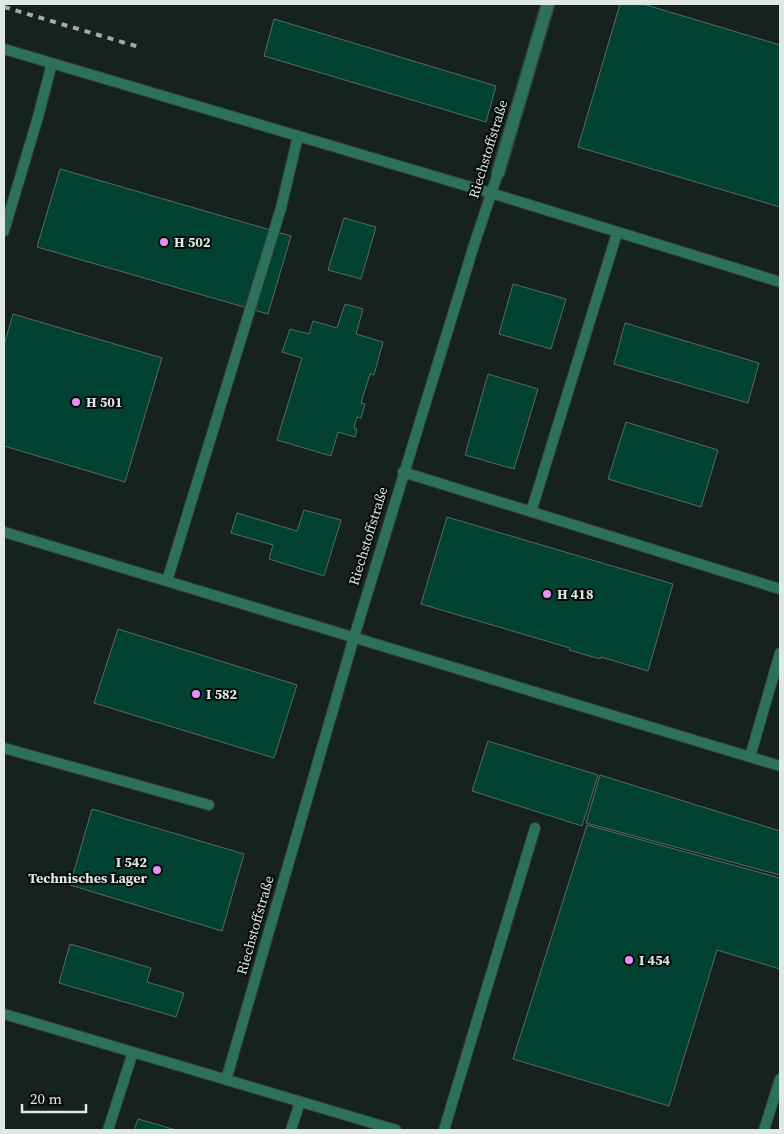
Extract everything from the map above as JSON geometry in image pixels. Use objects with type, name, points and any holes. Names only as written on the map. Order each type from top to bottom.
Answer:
[{"type":"street","name":"Riechstoffstraße","points":[[498,173],[548,4]]},
{"type":"lane","points":[[4,49],[490,193],[780,282]]},
{"type":"lane","points":[[4,231],[52,63]]},
{"type":"lane","points":[[167,581],[281,208],[298,136]]},
{"type":"lane","name":"Riechstoffstraße","points":[[226,1080],[354,637],[490,193],[498,173]]},
{"type":"lane","points":[[531,512],[617,232]]},
{"type":"lane","points":[[404,472],[780,589]]},
{"type":"lane","points":[[4,532],[780,766]]},
{"type":"lane","points":[[750,757],[780,653]]},
{"type":"lane","points":[[4,748],[209,805]]},
{"type":"lane","points":[[444,1130],[535,828]]},
{"type":"lane","points":[[4,1014],[396,1130]]},
{"type":"lane","points":[[108,1130],[133,1052]]},
{"type":"lane","points":[[764,1130],[780,1079]]},
{"type":"lane","points":[[291,1130],[300,1102]]},
{"type":"building","points":[[620,4],[643,4],[780,45],[780,207],[578,147]]},
{"type":"building","points":[[274,19],[496,86],[486,122],[264,56]]},
{"type":"building","name":"H 502","points":[[60,169],[291,236],[268,314],[37,247]]},
{"type":"building","points":[[344,218],[376,227],[361,279],[328,270]]},
{"type":"building","points":[[513,284],[566,299],[551,349],[499,334]]},
{"type":"building","points":[[345,304],[363,309],[356,334],[383,342],[374,375],[370,374],[361,403],[365,404],[361,418],[357,417],[354,428],[357,429],[355,437],[338,432],[331,456],[277,440],[302,358],[282,352],[290,329],[309,334],[313,321],[337,328]]},
{"type":"building","name":"H 501","points":[[13,314],[162,358],[125,482],[4,446],[4,345]]},
{"type":"building","points":[[625,323],[759,363],[748,403],[614,364]]},
{"type":"building","points":[[488,374],[538,389],[514,469],[465,455]]},
{"type":"building","points":[[626,422],[718,450],[701,507],[608,479]]},
{"type":"building","points":[[304,510],[341,520],[324,576],[269,559],[273,545],[231,533],[237,513],[297,531]]},
{"type":"building","name":"H 418","points":[[447,517],[673,584],[648,671],[569,650],[570,648],[421,604]]},
{"type":"building","name":"I 582","points":[[118,629],[297,685],[274,758],[94,703]]},
{"type":"building","points":[[488,741],[598,775],[582,826],[472,791]]},
{"type":"building","points":[[600,775],[780,831],[780,875],[586,823]]},
{"type":"building","name":"I 542 Technisches Lager","points":[[92,809],[244,854],[222,931],[70,885]]},
{"type":"building","name":"I 454","points":[[587,825],[780,878],[780,969],[717,950],[669,1106],[513,1059]]},
{"type":"building","points":[[70,944],[151,968],[147,982],[184,993],[176,1017],[59,983]]},
{"type":"building","points":[[138,1119],[176,1130],[134,1130]]},
{"type":"railway","points":[[4,7],[139,47]]},
{"type":"place","name":"H 502","points":[[164,242]]},
{"type":"place","name":"H 501","points":[[76,402]]},
{"type":"place","name":"H 418","points":[[547,594]]},
{"type":"place","name":"I 582","points":[[196,694]]},
{"type":"place","name":"I 542 Technisches Lager","points":[[157,870]]},
{"type":"place","name":"I 454","points":[[629,960]]}]
